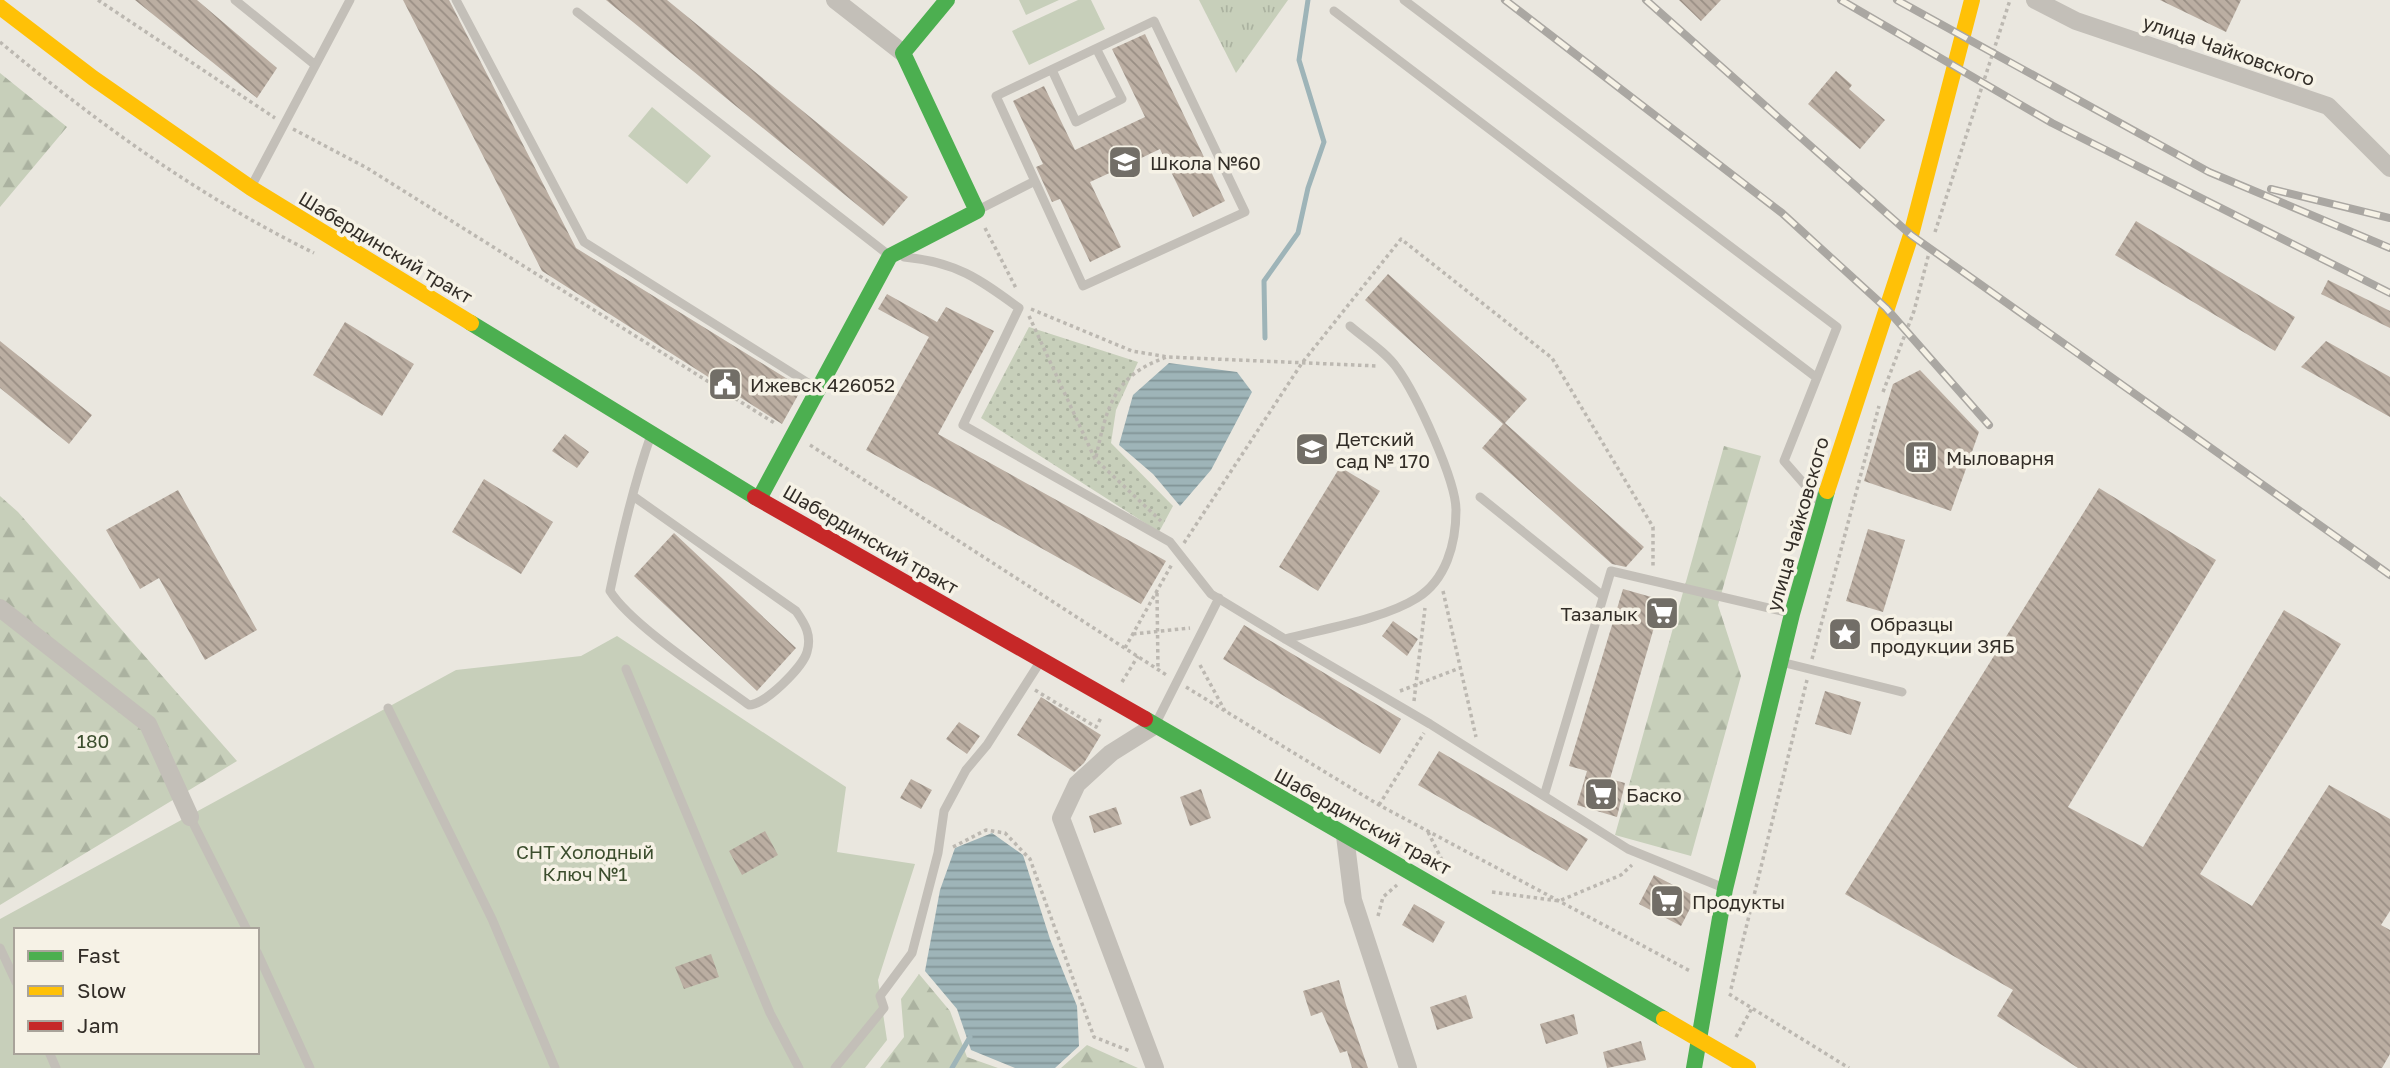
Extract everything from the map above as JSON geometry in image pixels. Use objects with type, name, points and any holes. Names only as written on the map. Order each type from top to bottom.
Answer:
[{"type":"main road","points":[[759,499],[890,256],[976,211],[903,53],[947,0]]},
{"type":"main road","name":"улица Чайковского","points":[[1694,1068],[1725,889],[1792,614],[1823,505],[1911,235],[1972,0]]},
{"type":"main road","name":"Шабердинский тракт","points":[[0,7],[93,78],[251,188],[759,499],[1345,836],[1452,894],[1748,1068]]},
{"type":"street","points":[[835,0],[903,53]]},
{"type":"street","name":"улица Чайковского","points":[[2035,0],[2076,20],[2328,106],[2390,168]]},
{"type":"street","points":[[0,608],[148,724],[190,817]]},
{"type":"street","points":[[1153,1064],[1061,818],[1077,784],[1111,753],[1154,726]]},
{"type":"street","points":[[1345,836],[1353,901],[1408,1068]]},
{"type":"lane","points":[[236,0],[314,64]]},
{"type":"lane","points":[[251,188],[350,0]]},
{"type":"lane","points":[[456,0],[584,242],[817,389]]},
{"type":"lane","points":[[1404,0],[1838,327],[1784,461],[1823,505]]},
{"type":"lane","points":[[1334,11],[1817,378]]},
{"type":"lane","points":[[577,12],[890,256],[936,260],[973,275],[1022,307],[964,425],[1170,542],[1211,594],[1412,713],[1642,855],[1725,889]]},
{"type":"lane","points":[[1154,22],[1245,212],[1083,286],[996,96],[1052,70],[1154,22]]},
{"type":"lane","points":[[1052,70],[1076,122],[1122,99],[1097,50]]},
{"type":"lane","points":[[976,211],[1035,181]]},
{"type":"lane","points":[[1285,639],[1364,619],[1416,599],[1440,578],[1449,561],[1456,509],[1437,443],[1396,367],[1350,326]]},
{"type":"lane","points":[[633,496],[796,611],[809,631],[807,653],[770,697],[758,705],[749,705],[656,635],[617,601],[610,591],[633,496],[652,434]]},
{"type":"lane","points":[[1480,497],[1603,596]]},
{"type":"lane","points":[[1544,796],[1611,571],[1792,614]]},
{"type":"lane","points":[[1154,726],[1219,598]]},
{"type":"lane","points":[[835,1068],[884,1008],[880,996],[912,953],[938,853],[944,811],[966,770],[987,745],[1042,661]]},
{"type":"lane","points":[[1780,662],[1902,692]]},
{"type":"lane","points":[[626,668],[770,1013],[799,1068]]},
{"type":"lane","points":[[388,708],[492,919],[555,1068]]},
{"type":"lane","points":[[190,817],[246,928]]},
{"type":"lane","points":[[0,948],[14,978]]},
{"type":"lane","points":[[259,956],[310,1068]]},
{"type":"path","points":[[99,0],[284,124],[367,168],[794,435],[1177,681],[1379,805],[1709,982],[1849,1068]]},
{"type":"path","points":[[1934,235],[2010,0]]},
{"type":"path","points":[[0,42],[74,103]]},
{"type":"path","points":[[976,211],[1095,459],[1160,519],[1170,542]]},
{"type":"path","points":[[1729,994],[1881,398],[1914,311],[1930,248]]},
{"type":"path","points":[[1022,307],[1132,351],[1168,357],[1396,367]]},
{"type":"path","points":[[1095,459],[1109,404],[1119,386],[1143,365],[1168,357]]},
{"type":"path","points":[[1125,648],[1178,554]]},
{"type":"path","points":[[1440,578],[1480,756]]},
{"type":"path","points":[[1412,713],[1428,589]]},
{"type":"path","points":[[1157,591],[1158,669]]},
{"type":"path","points":[[1133,634],[1205,627]]},
{"type":"path","points":[[1192,651],[1225,711]]},
{"type":"path","points":[[1386,698],[1416,683],[1460,668]]},
{"type":"path","points":[[1379,805],[1430,724]]},
{"type":"path","points":[[950,850],[955,844],[986,830],[1005,832],[1030,859],[1094,1037],[1153,1064]]},
{"type":"path","points":[[1427,831],[1457,887],[1452,894]]},
{"type":"path","points":[[1482,891],[1559,901],[1621,875],[1642,855]]},
{"type":"path","points":[[1377,920],[1383,897],[1405,879]]},
{"type":"green space","points":[[1019,0],[1059,0],[1026,15]]},
{"type":"green space","points":[[1078,0],[1091,0],[1105,29],[1029,65],[1012,31]]},
{"type":"green space","points":[[1199,0],[1288,0],[1236,73]]},
{"type":"green space","points":[[0,73],[67,127],[0,207]]},
{"type":"green space","points":[[652,107],[711,156],[687,184],[628,136]]},
{"type":"green space","points":[[1029,327],[1138,362],[1116,410],[1111,443],[1173,506],[1159,532],[981,418]]},
{"type":"green space","points":[[1724,446],[1761,456],[1718,605],[1741,676],[1691,856],[1615,835]]},
{"type":"green space","name":"180","points":[[0,496],[18,512],[237,761],[0,905]]},
{"type":"green space","name":"СНТ Холодный Ключ №1","points":[[617,636],[846,787],[837,852],[915,864],[878,980],[887,1040],[865,1068],[0,1068],[0,919],[456,670],[581,656]]},
{"type":"green space","points":[[919,974],[950,1011],[967,1057],[998,1068],[880,1068],[904,1037],[901,999]]},
{"type":"green space","points":[[1087,1045],[1138,1068],[1061,1068]]},
{"type":"water","points":[[1169,363],[1237,372],[1252,392],[1211,470],[1180,506],[1153,474],[1119,445],[1133,395]]},
{"type":"water","points":[[992,833],[1023,855],[1050,939],[1077,1006],[1079,1046],[1055,1068],[1015,1068],[971,1050],[957,1009],[925,971],[940,890],[955,848]]},
{"type":"building","points":[[135,0],[197,0],[277,68],[257,98]]},
{"type":"building","points":[[403,0],[449,0],[576,248],[802,388],[782,424],[542,271]]},
{"type":"building","points":[[606,0],[667,0],[908,197],[883,226]]},
{"type":"building","points":[[1679,0],[1721,0],[1701,21]]},
{"type":"building","points":[[2160,0],[2241,0],[2226,32]]},
{"type":"building","points":[[1145,34],[1225,201],[1193,217],[1160,149],[1133,162],[1136,169],[1128,173],[1119,177],[1116,170],[1090,182],[1121,247],[1090,262],[1060,199],[1052,202],[1036,167],[1043,164],[1013,101],[1044,86],[1075,150],[1145,117],[1112,49]]},
{"type":"building","points":[[1836,71],[1852,85],[1849,89],[1885,120],[1860,149],[1808,104]]},
{"type":"building","points":[[2136,221],[2295,317],[2275,351],[2115,255]]},
{"type":"building","points":[[1388,274],[1527,399],[1505,423],[1644,547],[1626,567],[1612,564],[1482,448],[1503,424],[1365,300]]},
{"type":"building","points":[[2328,280],[2390,311],[2390,328],[2321,294]]},
{"type":"building","points":[[887,294],[937,322],[946,307],[994,331],[938,434],[1166,561],[1141,604],[866,450],[929,337],[878,309]]},
{"type":"building","points":[[345,322],[414,364],[382,416],[313,375]]},
{"type":"building","points":[[0,341],[92,415],[69,444],[0,388]]},
{"type":"building","points":[[2326,341],[2390,377],[2390,417],[2301,367]]},
{"type":"building","name":"Мыловарня","points":[[1920,370],[1979,432],[1951,511],[1864,481],[1893,384]]},
{"type":"building","points":[[565,434],[589,452],[577,468],[552,451]]},
{"type":"building","points":[[1340,467],[1380,491],[1318,591],[1279,567]]},
{"type":"building","points":[[484,479],[553,522],[521,574],[452,532]]},
{"type":"building","points":[[2099,488],[2216,560],[2068,807],[2143,847],[2284,610],[2341,644],[2200,874],[2252,906],[2329,785],[2390,819],[2390,911],[2381,925],[2390,930],[2390,1054],[2382,1068],[2078,1068],[1997,1016],[2013,990],[1845,894]]},
{"type":"building","points":[[178,490],[257,630],[205,660],[159,578],[140,589],[106,530]]},
{"type":"building","points":[[1868,529],[1905,540],[1883,612],[1846,601]]},
{"type":"building","points":[[674,533],[796,648],[757,691],[634,576]]},
{"type":"building","points":[[1623,589],[1662,600],[1610,779],[1625,783],[1617,817],[1577,805],[1587,771],[1569,766]]},
{"type":"building","points":[[1393,621],[1418,639],[1407,656],[1382,636]]},
{"type":"building","points":[[1244,625],[1401,719],[1380,754],[1223,659]]},
{"type":"building","points":[[1825,691],[1861,702],[1851,735],[1815,724]]},
{"type":"building","points":[[1041,697],[1101,735],[1084,763],[1074,772],[1017,735]]},
{"type":"building","points":[[959,722],[980,736],[967,754],[946,739]]},
{"type":"building","points":[[1439,751],[1588,839],[1567,871],[1418,785]]},
{"type":"building","points":[[911,779],[932,790],[921,809],[900,798]]},
{"type":"building","points":[[1201,789],[1211,818],[1190,826],[1180,797]]},
{"type":"building","points":[[1116,807],[1122,824],[1094,833],[1089,816]]},
{"type":"building","points":[[765,831],[778,855],[742,875],[729,851]]},
{"type":"building","name":"Продукты","points":[[1654,875],[1696,897],[1681,926],[1639,904]]},
{"type":"building","points":[[1414,904],[1445,922],[1433,943],[1402,925]]},
{"type":"building","points":[[711,954],[719,977],[684,989],[675,967]]},
{"type":"building","points":[[1339,980],[1368,1068],[1352,1068],[1347,1051],[1340,1053],[1322,1012],[1311,1016],[1303,991]]},
{"type":"building","points":[[1466,995],[1473,1018],[1437,1030],[1430,1007]]},
{"type":"building","points":[[1574,1014],[1578,1034],[1546,1044],[1540,1024]]},
{"type":"building","points":[[1641,1041],[1646,1060],[1607,1068],[1603,1052]]},
{"type":"waterway","points":[[1265,338],[1264,281],[1298,233],[1308,188],[1324,142],[1299,60],[1308,0]]},
{"type":"waterway","points":[[952,1068],[970,1037]]},
{"type":"railway","points":[[1505,0],[1782,213],[1886,308],[1989,425]]},
{"type":"railway","points":[[1646,0],[1911,235],[2390,575]]},
{"type":"railway","points":[[1841,0],[2052,123],[2390,293]]},
{"type":"railway","points":[[1897,0],[2209,172],[2390,248]]},
{"type":"railway","points":[[2271,189],[2390,218]]},
{"type":"traffic: fast","points":[[759,499],[890,256],[977,211],[903,53],[947,0]]},
{"type":"traffic: fast","points":[[471,323],[755,497]]},
{"type":"traffic: fast","points":[[1694,1068],[1725,889],[1792,614],[1827,491]]},
{"type":"traffic: fast","points":[[1145,719],[1664,1019]]},
{"type":"traffic: slow","points":[[1827,491],[1911,235],[1972,0]]},
{"type":"traffic: slow","points":[[0,7],[93,78],[251,188],[471,323]]},
{"type":"traffic: slow","points":[[1664,1019],[1748,1068]]},
{"type":"traffic: jam","points":[[755,497],[1145,719]]},
{"type":"place","name":"Школа №60","points":[[1125,162]]},
{"type":"place","name":"Ижевск 426052","points":[[725,384]]},
{"type":"place","name":"Детский сад № 170","points":[[1312,449]]},
{"type":"place","name":"Мыловарня","points":[[1921,457]]},
{"type":"place","name":"Тазалык","points":[[1662,613]]},
{"type":"place","name":"Образцы продукции ЗЯБ","points":[[1845,634]]},
{"type":"place","name":"Баско","points":[[1601,794]]},
{"type":"place","name":"Продукты","points":[[1667,901]]}]
